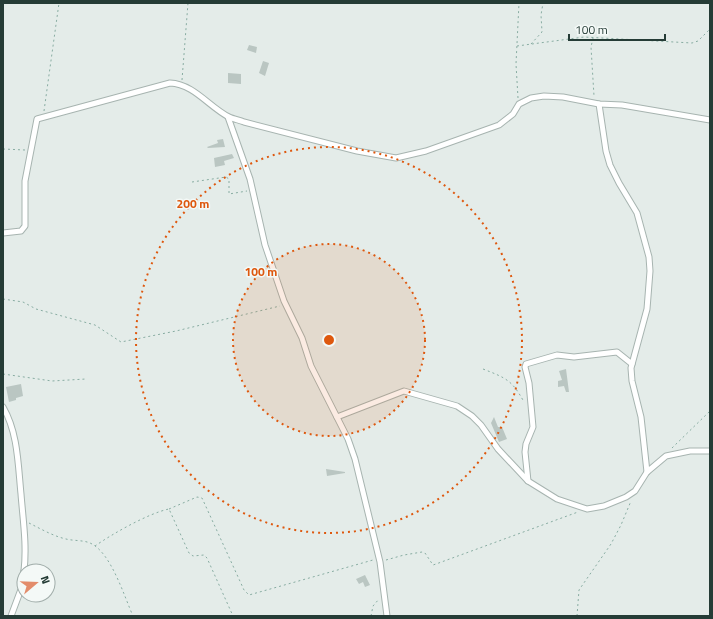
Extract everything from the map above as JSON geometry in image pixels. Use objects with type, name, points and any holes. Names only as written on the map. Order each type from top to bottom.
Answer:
[{"type":"street","points":[[3,233],[21,231],[25,226],[25,181],[36,120],[43,116],[170,84],[181,85],[202,97],[228,117],[259,127],[356,151],[396,158],[426,151],[499,125],[513,114],[519,104],[531,98],[544,96],[563,97],[596,104],[622,105],[710,120]]},
{"type":"street","points":[[596,104],[610,165],[618,183],[637,213],[650,257],[647,309],[632,364],[632,381],[641,417],[647,472]]},
{"type":"street","points":[[228,117],[253,190],[266,245],[286,305],[302,338],[314,373],[348,439],[355,459],[379,560],[387,616]]},
{"type":"street","points":[[528,481],[525,452],[526,444],[533,427],[529,383],[525,366],[526,364],[557,355],[574,357],[617,352],[632,364]]},
{"type":"street","points":[[337,417],[404,391],[457,406],[472,416],[481,425],[498,449],[528,481],[556,499],[587,509],[614,502],[635,491],[647,472],[658,462],[674,454],[690,451],[710,451]]},
{"type":"street","points":[[3,407],[9,417],[17,446],[25,538],[24,563]]},
{"type":"street","points":[[11,616],[16,603]]},
{"type":"path","points":[[43,116],[59,3]]},
{"type":"path","points":[[181,85],[184,33],[188,3]]},
{"type":"path","points":[[519,3],[516,64],[519,104]]},
{"type":"path","points":[[531,44],[542,32],[541,15],[543,3]]},
{"type":"path","points":[[517,46],[579,37],[692,43],[698,41],[710,29]]},
{"type":"path","points":[[593,37],[591,47],[596,104]]},
{"type":"path","points":[[3,149],[30,151]]},
{"type":"path","points":[[192,182],[226,177],[229,179],[229,194],[253,190]]},
{"type":"path","points":[[3,299],[23,302],[36,308],[95,325],[121,342],[176,331],[286,305]]},
{"type":"path","points":[[483,369],[508,379],[517,389],[526,406]]},
{"type":"path","points":[[3,374],[52,381],[86,379]]},
{"type":"path","points":[[672,448],[710,411]]},
{"type":"path","points":[[577,616],[579,590],[611,544],[621,525],[635,491]]},
{"type":"path","points":[[95,546],[147,518],[197,497],[202,498],[244,590],[249,595],[379,560],[422,552],[425,553],[432,565],[436,564],[587,509]]},
{"type":"path","points":[[169,509],[189,553],[193,556],[204,555],[207,558],[234,616]]},
{"type":"path","points":[[23,520],[52,535],[85,542],[95,546],[114,571],[132,616]]},
{"type":"path","points":[[370,616],[373,606],[384,596]]},
{"type":"building","points":[[249,45],[257,47],[256,53],[247,50]]},
{"type":"building","points":[[263,61],[269,63],[265,76],[259,73]]},
{"type":"building","points":[[228,73],[241,74],[241,84],[228,83]]},
{"type":"building","points":[[223,139],[225,147],[207,147],[218,143],[217,140]]},
{"type":"building","points":[[232,154],[234,158],[224,161],[225,165],[215,167],[214,158]]},
{"type":"building","points":[[566,369],[569,392],[566,392],[564,386],[558,387],[558,381],[562,380],[559,371]]},
{"type":"building","points":[[21,384],[23,396],[9,402],[6,387]]},
{"type":"building","points":[[494,417],[498,427],[502,427],[507,439],[499,442],[491,423]]},
{"type":"building","points":[[326,469],[345,472],[345,473],[327,476]]},
{"type":"building","points":[[365,575],[370,585],[365,587],[363,582],[359,584],[356,579]]}]
